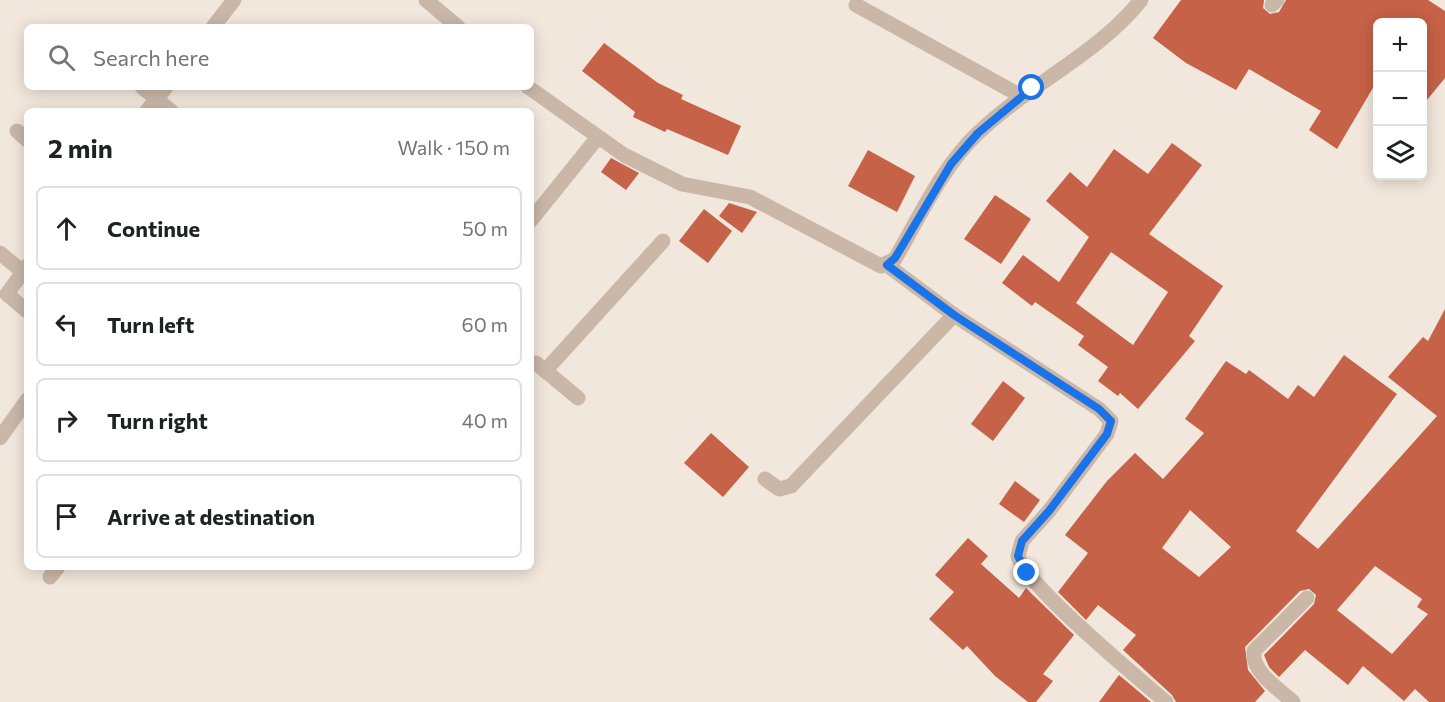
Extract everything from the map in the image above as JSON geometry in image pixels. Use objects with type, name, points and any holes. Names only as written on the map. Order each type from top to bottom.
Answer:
[{"type":"street","points":[[215,24],[234,0]]},
{"type":"street","points":[[426,0],[454,24]]},
{"type":"street","points":[[887,265],[895,258],[951,164],[978,133],[1021,96],[1094,45],[1141,0]]},
{"type":"street","points":[[856,5],[1021,96]]},
{"type":"street","points":[[532,90],[624,155],[682,184],[750,197],[874,264],[887,265],[954,315],[1099,409],[1111,421],[1107,434],[1049,511],[1022,541],[1018,556],[1021,566],[1035,582],[1102,647],[1166,702]]},
{"type":"street","points":[[534,216],[598,137]]},
{"type":"street","points":[[578,398],[536,365],[663,241]]},
{"type":"street","points":[[0,253],[24,268]]},
{"type":"street","points":[[24,270],[7,294],[24,308]]},
{"type":"street","points":[[765,479],[779,489],[791,486],[954,315]]},
{"type":"street","points":[[0,438],[24,404]]},
{"type":"street","points":[[1293,702],[1258,669],[1253,659],[1254,651],[1307,598]]},
{"type":"building","points":[[1181,0],[1264,0],[1263,8],[1270,14],[1279,12],[1286,0],[1428,0],[1445,11],[1445,78],[1427,100],[1427,18],[1373,18],[1373,88],[1337,149],[1309,130],[1321,111],[1249,69],[1236,90],[1186,63],[1153,38]]},
{"type":"building","points":[[604,43],[658,83],[683,95],[681,99],[741,126],[728,155],[667,129],[665,132],[633,117],[635,112],[582,71]]},
{"type":"building","points":[[1172,143],[1202,165],[1149,234],[1223,286],[1189,336],[1195,341],[1138,409],[1120,393],[1118,396],[1098,381],[1108,367],[1078,345],[1084,336],[1035,302],[1032,306],[1002,283],[1023,255],[1059,282],[1089,237],[1046,201],[1070,172],[1087,187],[1114,149],[1148,174]],"holes":[[[1111,252],[1168,292],[1133,345],[1076,303]]]},
{"type":"building","points":[[868,150],[915,176],[897,212],[848,186]]},
{"type":"building","points":[[611,158],[639,173],[626,190],[601,172]]},
{"type":"building","points":[[995,195],[1031,219],[1001,264],[964,239]]},
{"type":"building","points":[[729,203],[757,212],[742,233],[719,216]]},
{"type":"building","points":[[704,209],[732,231],[708,263],[679,241]]},
{"type":"building","points":[[1445,309],[1445,702],[1429,702],[1415,689],[1404,701],[1363,666],[1348,685],[1305,650],[1279,677],[1269,667],[1264,655],[1314,604],[1316,595],[1309,589],[1300,591],[1245,647],[1248,670],[1265,691],[1255,702],[1176,702],[1172,695],[1123,650],[1136,635],[1098,605],[1086,620],[1058,592],[1088,553],[1065,535],[1107,481],[1135,453],[1163,479],[1204,433],[1185,419],[1226,361],[1246,374],[1249,370],[1288,399],[1298,385],[1314,397],[1344,355],[1397,394],[1296,531],[1318,549],[1437,416],[1388,377],[1423,337],[1428,341]],"holes":[[[1190,510],[1231,547],[1199,577],[1162,548]],[[1375,566],[1422,599],[1417,607],[1428,614],[1392,654],[1337,610]]]},
{"type":"building","points":[[1003,381],[1025,398],[993,441],[971,424]]},
{"type":"building","points":[[711,433],[749,467],[723,497],[684,463]]},
{"type":"building","points":[[1015,481],[1040,500],[1024,522],[999,504]]},
{"type":"building","points":[[968,538],[988,556],[981,564],[1019,598],[1026,588],[1074,635],[1043,674],[1053,681],[1036,702],[1028,702],[995,676],[967,646],[963,650],[929,619],[954,592],[935,575]]},
{"type":"building","points":[[1119,675],[1125,680],[1151,702],[1099,702]]},
{"type":"route","points":[[1027,573],[1021,566],[1018,556],[1022,541],[1049,511],[1107,434],[1111,421],[1099,409],[954,315],[887,265],[895,258],[951,164],[978,133],[1032,88]]}]
